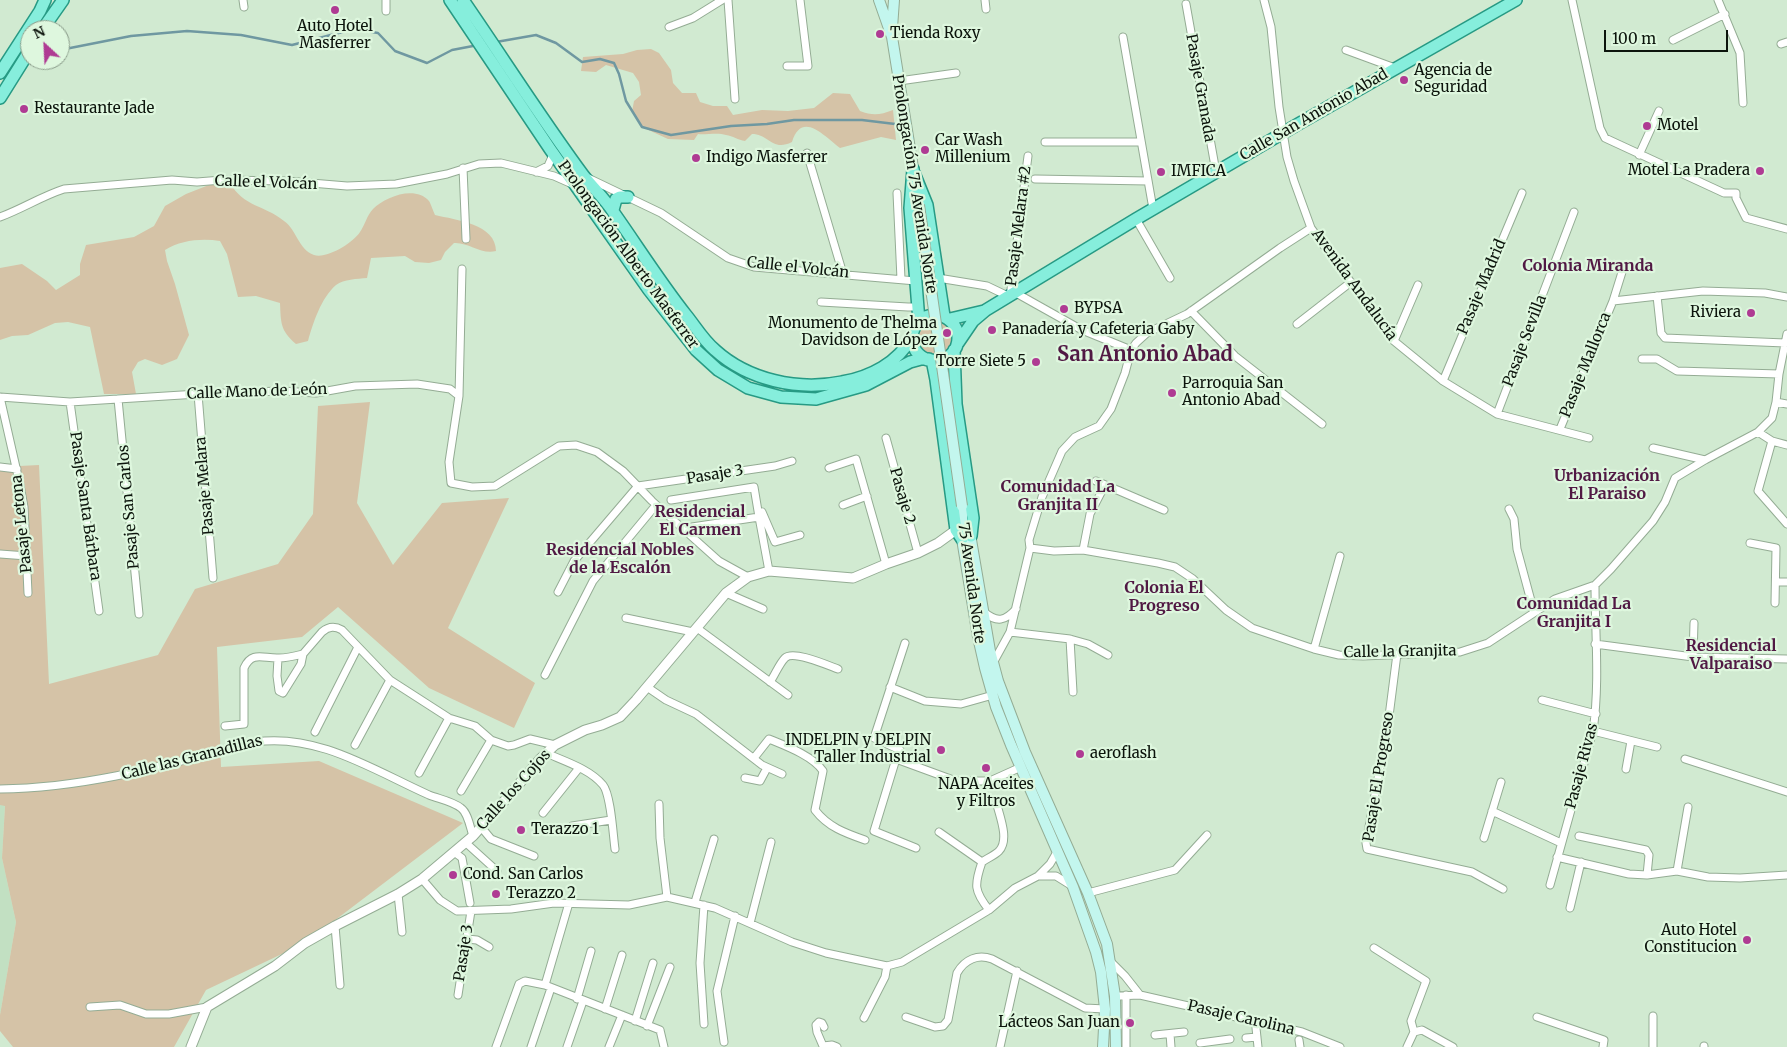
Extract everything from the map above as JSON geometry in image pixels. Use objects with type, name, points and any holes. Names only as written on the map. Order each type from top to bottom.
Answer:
[{"type":"main road","points":[[0,72],[40,11],[45,0]]},
{"type":"main road","points":[[49,20],[63,0]]},
{"type":"main road","name":"Prolongación Alberto Masferrer","points":[[450,0],[649,290],[696,350],[718,370],[748,388],[781,397],[816,399],[866,385],[906,364],[921,359],[930,360]]},
{"type":"main road","name":"Prolongación Alberto Masferrer","points":[[464,0],[584,175],[612,210],[672,297],[700,334],[715,350],[753,374],[776,382],[801,385],[827,385],[855,380],[878,370],[898,357],[912,337]]},
{"type":"main road","name":"Prolongación 75 Avenida Norte","points":[[879,0],[892,37],[919,205],[962,508]]},
{"type":"main road","name":"Prolongación 75 Avenida Norte","points":[[892,37],[894,0]]},
{"type":"main road","name":"Calle San Antonio Abad","points":[[956,347],[973,321],[986,310],[1216,172],[1516,0]]},
{"type":"main road","points":[[0,98],[20,66]]},
{"type":"main road","points":[[913,169],[927,205],[938,278],[947,318],[957,330],[956,404],[973,518],[963,535]]},
{"type":"main road","points":[[913,169],[910,208],[919,321],[912,337],[915,349],[930,360],[943,359],[956,347]]},
{"type":"main road","points":[[612,210],[616,199],[628,197]]},
{"type":"main road","name":"Calle San Antonio Abad","points":[[947,318],[986,310]]},
{"type":"main road","points":[[919,321],[931,315],[947,318]]},
{"type":"main road","points":[[930,360],[936,380],[963,535]]},
{"type":"main road","name":"75 Avenida Norte","points":[[962,508],[961,519],[978,637],[993,694],[1021,767],[1073,887],[1096,952],[1101,972],[1105,1009],[1103,1047]]},
{"type":"main road","name":"75 Avenida Norte","points":[[963,535],[984,612],[993,664],[998,681],[1025,752],[1088,893],[1107,944],[1120,995],[1116,1047]]},
{"type":"street","points":[[386,0],[386,11]]},
{"type":"street","points":[[669,28],[694,18],[722,0]]},
{"type":"street","points":[[728,0],[735,99]]},
{"type":"street","points":[[787,66],[808,66],[800,0]]},
{"type":"street","points":[[985,0],[986,9]]},
{"type":"street","name":"Avenida Andalucía","points":[[1264,0],[1271,27],[1283,133],[1294,181],[1311,228],[1350,282],[1394,341],[1443,381],[1497,414],[1589,438]]},
{"type":"street","points":[[1572,0],[1600,128],[1605,138],[1724,193],[1736,193],[1736,198],[1746,218],[1787,229]]},
{"type":"street","points":[[1718,0],[1740,53],[1743,103]]},
{"type":"street","name":"Pasaje Granada","points":[[1186,4],[1216,172]]},
{"type":"street","points":[[1672,40],[1725,14]]},
{"type":"street","points":[[1123,37],[1154,209]]},
{"type":"street","points":[[1346,50],[1395,68]]},
{"type":"street","points":[[899,81],[956,73]]},
{"type":"street","points":[[1639,155],[1659,111]]},
{"type":"street","points":[[1046,142],[1141,142]]},
{"type":"street","points":[[536,172],[548,166],[552,157],[552,151]]},
{"type":"street","points":[[807,153],[844,274]]},
{"type":"street","name":"Pasaje Melara #2","points":[[1013,295],[1028,156]]},
{"type":"street","name":"Calle el Volcán","points":[[0,217],[64,189],[89,186],[172,180],[197,182],[222,180],[287,182],[347,186],[396,184],[439,176],[479,164],[501,163],[560,178],[577,187]]},
{"type":"street","points":[[463,168],[466,239]]},
{"type":"street","name":"Calle el Volcán","points":[[584,175],[662,213],[728,258],[754,267],[916,280]]},
{"type":"street","points":[[1035,179],[1148,181]]},
{"type":"street","points":[[897,193],[902,279]]},
{"type":"street","name":"Pasaje Madrid","points":[[1443,381],[1522,193]]},
{"type":"street","name":"Pasaje Sevilla","points":[[1497,414],[1574,212]]},
{"type":"street","points":[[1136,220],[1170,278]]},
{"type":"street","points":[[993,664],[1010,632],[1030,548],[1029,540],[1042,497],[1062,451],[1075,437],[1099,426],[1111,408],[1131,350],[1147,333],[1182,317],[1311,228]]},
{"type":"street","points":[[462,269],[459,396],[449,462],[451,483],[472,487],[495,486],[559,446],[576,445],[597,452],[623,471],[656,505],[719,561],[748,576]]},
{"type":"street","name":"Pasaje Mallorca","points":[[1560,429],[1613,300],[1623,269]]},
{"type":"street","points":[[938,278],[987,286],[1013,295],[1082,330],[1131,350]]},
{"type":"street","points":[[1297,324],[1350,282]]},
{"type":"street","points":[[1394,341],[1418,285]]},
{"type":"street","name":"Pasaje Mallorca","points":[[1613,300],[1703,291],[1764,293],[1787,297]]},
{"type":"street","points":[[1657,296],[1661,333],[1665,338],[1785,343]]},
{"type":"street","points":[[821,302],[908,308],[919,307]]},
{"type":"street","points":[[1191,311],[1235,356],[1322,424]]},
{"type":"street","name":"Calle la Granjita","points":[[1030,548],[1054,552],[1083,550],[1175,567],[1193,579],[1226,610],[1252,628],[1314,649],[1339,655],[1355,656],[1424,655],[1460,652],[1488,643],[1506,633],[1555,599],[1595,585],[1652,521],[1665,502],[1675,478],[1704,460],[1758,432],[1772,418],[1787,334]]},
{"type":"street","points":[[1642,359],[1657,360],[1677,371],[1779,374]]},
{"type":"street","name":"Calle Mano de León","points":[[0,398],[70,402],[280,391],[316,393],[356,386],[417,384],[450,389],[459,396]]},
{"type":"street","name":"Pasaje Melara","points":[[198,394],[213,578]]},
{"type":"street","name":"Pasaje Letona","points":[[0,398],[24,507],[28,593]]},
{"type":"street","name":"Pasaje San Carlos","points":[[118,400],[139,614]]},
{"type":"street","name":"Pasaje Santa Bárbara","points":[[70,402],[99,611]]},
{"type":"street","points":[[1776,402],[1787,404]]},
{"type":"street","points":[[1758,432],[1772,441],[1787,445]]},
{"type":"street","name":"Pasaje 2","points":[[886,438],[918,553]]},
{"type":"street","points":[[1772,441],[1758,491],[1787,524]]},
{"type":"street","points":[[1653,448],[1704,460]]},
{"type":"street","points":[[829,468],[856,459],[886,564]]},
{"type":"street","name":"Pasaje 3","points":[[638,486],[775,466],[792,461]]},
{"type":"street","points":[[0,467],[17,469]]},
{"type":"street","points":[[1096,481],[1164,510]]},
{"type":"street","points":[[1083,550],[1090,514],[1105,485]]},
{"type":"street","points":[[558,592],[574,560],[638,486]]},
{"type":"street","points":[[671,500],[754,487],[761,514],[769,571]]},
{"type":"street","points":[[843,505],[867,496]]},
{"type":"street","points":[[545,675],[593,581],[656,505]]},
{"type":"street","points":[[1509,509],[1514,519],[1519,558],[1534,612]]},
{"type":"street","points":[[692,527],[761,514]]},
{"type":"street","points":[[761,514],[775,542],[800,535]]},
{"type":"street","name":"Calle los Cojos","points":[[206,1006],[275,966],[305,943],[398,894],[422,879],[473,836],[555,745],[620,716],[648,687],[726,593],[748,576],[769,571],[853,578],[918,553],[938,543],[963,535]]},
{"type":"street","points":[[1750,543],[1776,548],[1775,603]]},
{"type":"street","points":[[0,554],[27,556]]},
{"type":"street","points":[[1314,649],[1340,556]]},
{"type":"street","points":[[1776,582],[1787,582]]},
{"type":"street","name":"Pasaje Rivas","points":[[1550,885],[1593,732],[1596,714],[1595,585]]},
{"type":"street","points":[[726,593],[763,608]]},
{"type":"street","points":[[984,612],[990,618],[1001,619],[1016,609]]},
{"type":"street","points":[[626,618],[675,629],[695,630],[788,695]]},
{"type":"street","points":[[1693,657],[1694,623]]},
{"type":"street","points":[[278,658],[278,684],[279,691],[282,693],[301,664],[303,654],[322,632],[330,627],[337,628],[342,630],[390,680],[449,718],[475,726],[491,740],[508,746],[514,746],[530,739],[555,745]]},
{"type":"street","points":[[1010,632],[1070,639],[1088,644],[1108,655]]},
{"type":"street","points":[[1070,639],[1073,692]]},
{"type":"street","points":[[905,643],[874,738],[900,750],[874,831],[916,848]]},
{"type":"street","points":[[1595,644],[1693,657],[1787,659]]},
{"type":"street","points":[[315,732],[358,647]]},
{"type":"street","points":[[225,726],[244,724],[244,668],[246,662],[251,658],[259,656],[278,658],[303,654]]},
{"type":"street","name":"Pasaje El Progreso","points":[[1397,654],[1388,724],[1366,843],[1367,849],[1472,872],[1503,889]]},
{"type":"street","points":[[770,682],[785,658],[790,655],[804,657],[838,669]]},
{"type":"street","points":[[355,745],[390,680]]},
{"type":"street","points":[[648,687],[666,700],[696,714],[767,768],[782,774]]},
{"type":"street","points":[[890,687],[925,700],[961,704],[993,694]]},
{"type":"street","points":[[1542,700],[1596,714]]},
{"type":"street","points":[[419,773],[449,718]]},
{"type":"street","points":[[1593,732],[1656,747]]},
{"type":"street","points":[[754,758],[769,738],[795,750],[819,765],[823,771],[816,810],[822,819],[831,826],[865,840]]},
{"type":"street","name":"Calle las Granadillas","points":[[0,789],[79,783],[132,774],[255,742],[269,740],[287,741],[324,748],[374,768],[429,795],[462,808],[473,836]]},
{"type":"street","points":[[461,791],[491,740]]},
{"type":"street","points":[[1626,769],[1631,740]]},
{"type":"street","points":[[546,753],[579,768],[604,785],[608,797],[616,849]]},
{"type":"street","points":[[896,759],[956,781],[990,781],[1021,767]]},
{"type":"street","points":[[1685,759],[1787,792]]},
{"type":"street","points":[[543,813],[579,768]]},
{"type":"street","points":[[744,778],[760,780],[767,768]]},
{"type":"street","points":[[1484,838],[1501,782]]},
{"type":"street","points":[[990,910],[979,896],[976,882],[982,862],[998,852],[1002,846],[1003,832],[996,802]]},
{"type":"street","points":[[659,804],[660,838],[667,897]]},
{"type":"street","points":[[1677,871],[1688,807]]},
{"type":"street","points":[[1492,811],[1561,843]]},
{"type":"street","points":[[572,826],[611,820]]},
{"type":"street","points":[[481,826],[491,839],[534,856]]},
{"type":"street","points":[[939,832],[982,862]]},
{"type":"street","points":[[1088,893],[1175,870],[1207,835]]},
{"type":"street","points":[[1579,836],[1646,850],[1650,855],[1648,876]]},
{"type":"street","points":[[695,902],[714,840]]},
{"type":"street","points":[[465,842],[497,871]]},
{"type":"street","points":[[750,923],[771,842]]},
{"type":"street","name":"Pasaje 3","points":[[454,852],[462,858],[470,907],[458,995]]},
{"type":"street","points":[[422,879],[440,900],[457,911],[470,907],[511,909],[537,904],[629,904],[667,897],[695,902],[735,916],[792,942],[817,950],[887,966],[902,962],[990,910],[1015,888],[1038,876],[1050,864],[1057,852]]},
{"type":"street","points":[[1557,857],[1629,874],[1648,876],[1677,871],[1708,877],[1740,878],[1787,874]]},
{"type":"street","points":[[1570,908],[1581,862]]},
{"type":"street","points":[[1038,876],[1056,876],[1073,887]]},
{"type":"street","points":[[398,894],[402,932]]},
{"type":"street","points":[[531,1047],[569,903]]},
{"type":"street","points":[[704,905],[700,963],[704,1024]]},
{"type":"street","points":[[724,1042],[717,991],[735,916]]},
{"type":"street","points":[[335,926],[340,985]]},
{"type":"street","points":[[467,939],[477,940],[489,947]]},
{"type":"street","points":[[1374,948],[1426,980],[1411,1021],[1414,1032],[1407,1047]]},
{"type":"street","points":[[567,1047],[591,951]]},
{"type":"street","points":[[605,1009],[622,955]]},
{"type":"street","points":[[906,1016],[934,1027],[943,1026],[948,1020],[957,973],[960,967],[972,958],[985,957],[1017,971],[1085,1008],[1105,1009]]},
{"type":"street","points":[[1111,962],[1126,976],[1140,994]]},
{"type":"street","points":[[635,1021],[653,963]]},
{"type":"street","points":[[864,1018],[885,977],[887,966]]},
{"type":"street","points":[[648,1026],[670,967]]},
{"type":"street","points":[[1000,1047],[1017,971]]},
{"type":"street","points":[[496,1047],[519,984],[525,980],[660,1030]]},
{"type":"street","name":"Pasaje Carolina","points":[[1120,995],[1140,994],[1302,1032],[1340,1047]]},
{"type":"street","points":[[1120,995],[1126,1047]]},
{"type":"street","points":[[90,1007],[120,1005],[146,1014],[169,1014],[206,1006]]},
{"type":"street","points":[[191,1047],[206,1006]]},
{"type":"street","points":[[609,1047],[622,1015]]},
{"type":"street","points":[[1653,1016],[1653,1047]]},
{"type":"street","points":[[1537,1017],[1604,1040],[1604,1047]]},
{"type":"street","points":[[824,1027],[819,1022],[816,1025],[816,1032],[823,1046],[832,1045],[837,1047]]},
{"type":"street","points":[[1256,1028],[1258,1047]]},
{"type":"street","points":[[658,1047],[660,1030]]},
{"type":"street","points":[[660,1030],[664,1047]]},
{"type":"street","points":[[1414,1032],[1422,1030],[1453,1047]]},
{"type":"street","points":[[1155,1035],[1184,1032]]},
{"type":"street","points":[[1170,1034],[1171,1047]]},
{"type":"street","points":[[1246,1038],[1257,1037]]},
{"type":"street","points":[[1200,1043],[1214,1044],[1230,1038]]},
{"type":"shaded area","points":[[651,49],[659,53],[671,70],[673,83],[682,93],[696,93],[700,102],[713,106],[727,106],[733,115],[762,110],[788,111],[814,108],[833,93],[850,94],[860,111],[876,114],[893,110],[896,140],[881,137],[840,148],[821,133],[808,127],[802,128],[796,133],[792,142],[785,145],[775,144],[763,137],[752,134],[745,141],[719,134],[698,134],[694,140],[668,139],[642,127],[632,112],[634,101],[641,95],[639,82],[633,73],[606,65],[596,72],[581,71],[583,57],[623,54]]},
{"type":"shaded area","points":[[229,182],[241,197],[284,221],[292,229],[304,248],[314,255],[326,255],[346,245],[357,236],[371,211],[378,205],[392,197],[408,193],[423,196],[429,201],[435,215],[464,221],[482,229],[494,242],[496,251],[485,251],[465,244],[454,243],[445,252],[441,260],[429,263],[415,262],[405,256],[371,258],[367,278],[347,280],[336,285],[322,304],[308,341],[296,344],[282,326],[280,303],[256,296],[238,297],[227,254],[220,241],[199,240],[178,244],[165,250],[189,335],[177,359],[162,365],[145,359],[138,362],[132,372],[136,394],[104,394],[90,327],[68,322],[55,323],[28,335],[12,336],[0,340],[0,268],[22,264],[47,281],[56,290],[80,275],[80,264],[86,245],[134,237],[154,226],[165,206],[186,194],[214,183]]},
{"type":"shaded area","points":[[937,320],[944,321],[950,325],[954,331],[954,345],[950,351],[944,355],[937,356],[930,355],[924,351],[920,345],[919,338],[920,331],[924,325],[930,321]]},
{"type":"shaded area","points":[[370,402],[357,503],[393,565],[442,503],[509,498],[448,628],[535,683],[514,728],[429,688],[338,607],[302,637],[217,647],[221,767],[319,761],[463,823],[305,943],[206,990],[174,1047],[13,1047],[0,1031],[0,1015],[16,922],[2,858],[5,806],[0,805],[0,467],[39,465],[49,684],[158,655],[195,589],[278,564],[313,514],[318,406]]},
{"type":"shaded area","points":[[0,805],[5,805],[2,858],[16,922],[0,1015]]},
{"type":"waterway","points":[[70,48],[131,36],[187,31],[241,35],[292,45],[354,29],[378,33],[395,51],[427,63],[452,50],[473,46]]},
{"type":"waterway","points":[[496,42],[536,35],[556,43],[582,62],[600,59],[614,63],[626,101],[642,127],[671,135],[731,126],[794,120],[862,120],[895,124]]},
{"type":"place","name":"Auto Hotel Masferrer","points":[[335,10]]},
{"type":"place","name":"Tienda Roxy","points":[[880,34]]},
{"type":"place","name":"Agencia de Seguridad","points":[[1404,80]]},
{"type":"place","name":"Restaurante Jade","points":[[24,109]]},
{"type":"place","name":"Motel","points":[[1647,126]]},
{"type":"place","name":"Car Wash Millenium","points":[[925,150]]},
{"type":"place","name":"Indigo Masferrer","points":[[696,158]]},
{"type":"place","name":"Motel La Pradera","points":[[1760,171]]},
{"type":"place","name":"IMFICA","points":[[1161,172]]},
{"type":"place","name":"BYPSA","points":[[1064,309]]},
{"type":"place","name":"Riviera","points":[[1751,313]]},
{"type":"place","name":"Panadería y Cafeteria Gaby","points":[[992,330]]},
{"type":"place","name":"Monumento de Thelma Davidson de López","points":[[947,333]]},
{"type":"place","name":"Torre Siete 5","points":[[1036,362]]},
{"type":"place","name":"Parroquia San Antonio Abad","points":[[1172,393]]},
{"type":"place","name":"INDELPIN y DELPIN Taller Industrial","points":[[941,750]]},
{"type":"place","name":"aeroflash","points":[[1080,754]]},
{"type":"place","name":"NAPA Aceites y Filtros","points":[[986,768]]},
{"type":"place","name":"Terazzo 1","points":[[521,830]]},
{"type":"place","name":"Cond. San Carlos","points":[[453,875]]},
{"type":"place","name":"Terazzo 2","points":[[496,894]]},
{"type":"place","name":"Auto Hotel Constitucion","points":[[1747,940]]},
{"type":"place","name":"Lácteos San Juan","points":[[1130,1023]]},
{"type":"district","name":"Colonia Miranda","points":[[1588,266]]},
{"type":"district","name":"San Antonio Abad","points":[[1145,355]]},
{"type":"district","name":"Urbanización El Paraiso","points":[[1607,485]]},
{"type":"district","name":"Comunidad La Granjita II","points":[[1058,496]]},
{"type":"district","name":"Residencial El Carmen","points":[[700,521]]},
{"type":"district","name":"Residencial Nobles de la Escalón","points":[[620,559]]},
{"type":"district","name":"Colonia El Progreso","points":[[1164,597]]},
{"type":"district","name":"Comunidad La Granjita I","points":[[1574,613]]},
{"type":"district","name":"Residencial Valparaiso","points":[[1731,655]]}]
